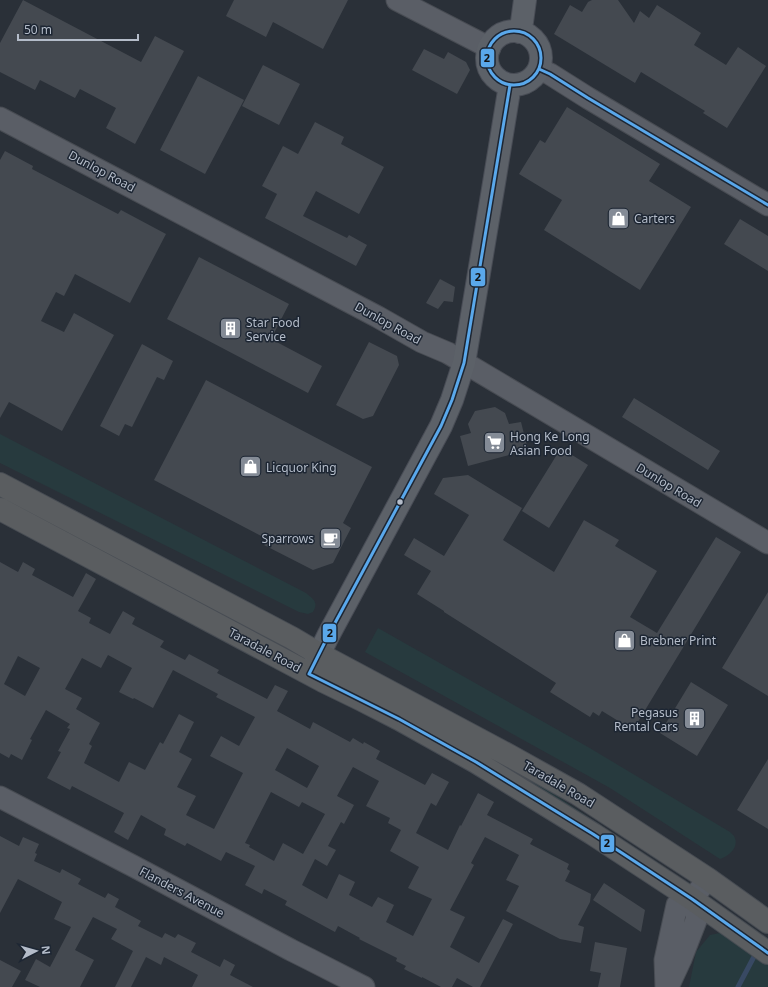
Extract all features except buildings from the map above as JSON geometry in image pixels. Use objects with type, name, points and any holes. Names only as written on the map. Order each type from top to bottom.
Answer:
[{"type":"highway","name":"Taradale Road","points":[[0,484],[285,634],[319,654],[578,794],[708,879],[767,921]]},
{"type":"highway","name":"Taradale Road","points":[[0,509],[309,674],[399,719],[476,762],[593,834],[692,899],[760,948]]},
{"type":"main road","points":[[519,32],[526,0]]},
{"type":"main road","points":[[519,32],[533,39],[538,46],[540,53],[539,69],[527,82],[519,85],[510,85],[502,82],[495,78],[488,64],[490,48],[499,36],[505,33],[519,32]]},
{"type":"main road","points":[[309,674],[441,426],[452,400],[464,363],[510,85]]},
{"type":"street","points":[[397,0],[490,48]]},
{"type":"street","points":[[539,69],[550,74],[768,205]]},
{"type":"street","name":"Dunlop Road","points":[[0,118],[365,310],[422,342],[448,353],[768,544]]},
{"type":"street","name":"Flanders Avenue","points":[[0,797],[364,987]]},
{"type":"street","points":[[667,987],[681,959],[697,918],[692,899],[708,879]]},
{"type":"green space","points":[[0,434],[306,593],[313,599],[315,609],[313,612],[308,614],[299,612],[0,463]]},
{"type":"green space","points":[[0,497],[287,648],[285,651],[0,500]]},
{"type":"green space","points":[[378,628],[588,747],[730,832],[734,836],[736,844],[735,847],[727,856],[720,859],[610,788],[365,652]]},
{"type":"green space","points":[[351,680],[543,787],[681,878],[680,880],[541,789],[349,682]]},
{"type":"green space","points":[[725,932],[768,962],[768,987],[689,987],[696,952],[710,935]]},
{"type":"waterway","points":[[738,987],[757,951]]},
{"type":"transit line","name":"2","points":[[514,31],[524,33],[533,39],[539,48],[541,58],[539,68],[533,77],[524,83],[514,85],[504,83],[495,77],[489,68],[487,58],[489,48],[495,39],[504,33],[514,31]]},
{"type":"transit line","name":"2","points":[[539,69],[550,74],[768,205]]},
{"type":"transit line","name":"2","points":[[510,85],[464,363],[452,400],[441,426],[309,674],[399,719],[476,762],[593,834],[692,899],[768,953]]},
{"type":"place","name":"Carters","points":[[618,218]]},
{"type":"place","name":"Star Food Service","points":[[231,329]]},
{"type":"place","name":"Hong Ke Long Asian Food","points":[[494,443]]},
{"type":"place","name":"Licquor King","points":[[250,467]]},
{"type":"place","name":"Sparrows","points":[[330,538]]},
{"type":"place","name":"Brebner Print","points":[[625,640]]},
{"type":"place","name":"Pegasus Rental Cars","points":[[694,719]]}]
